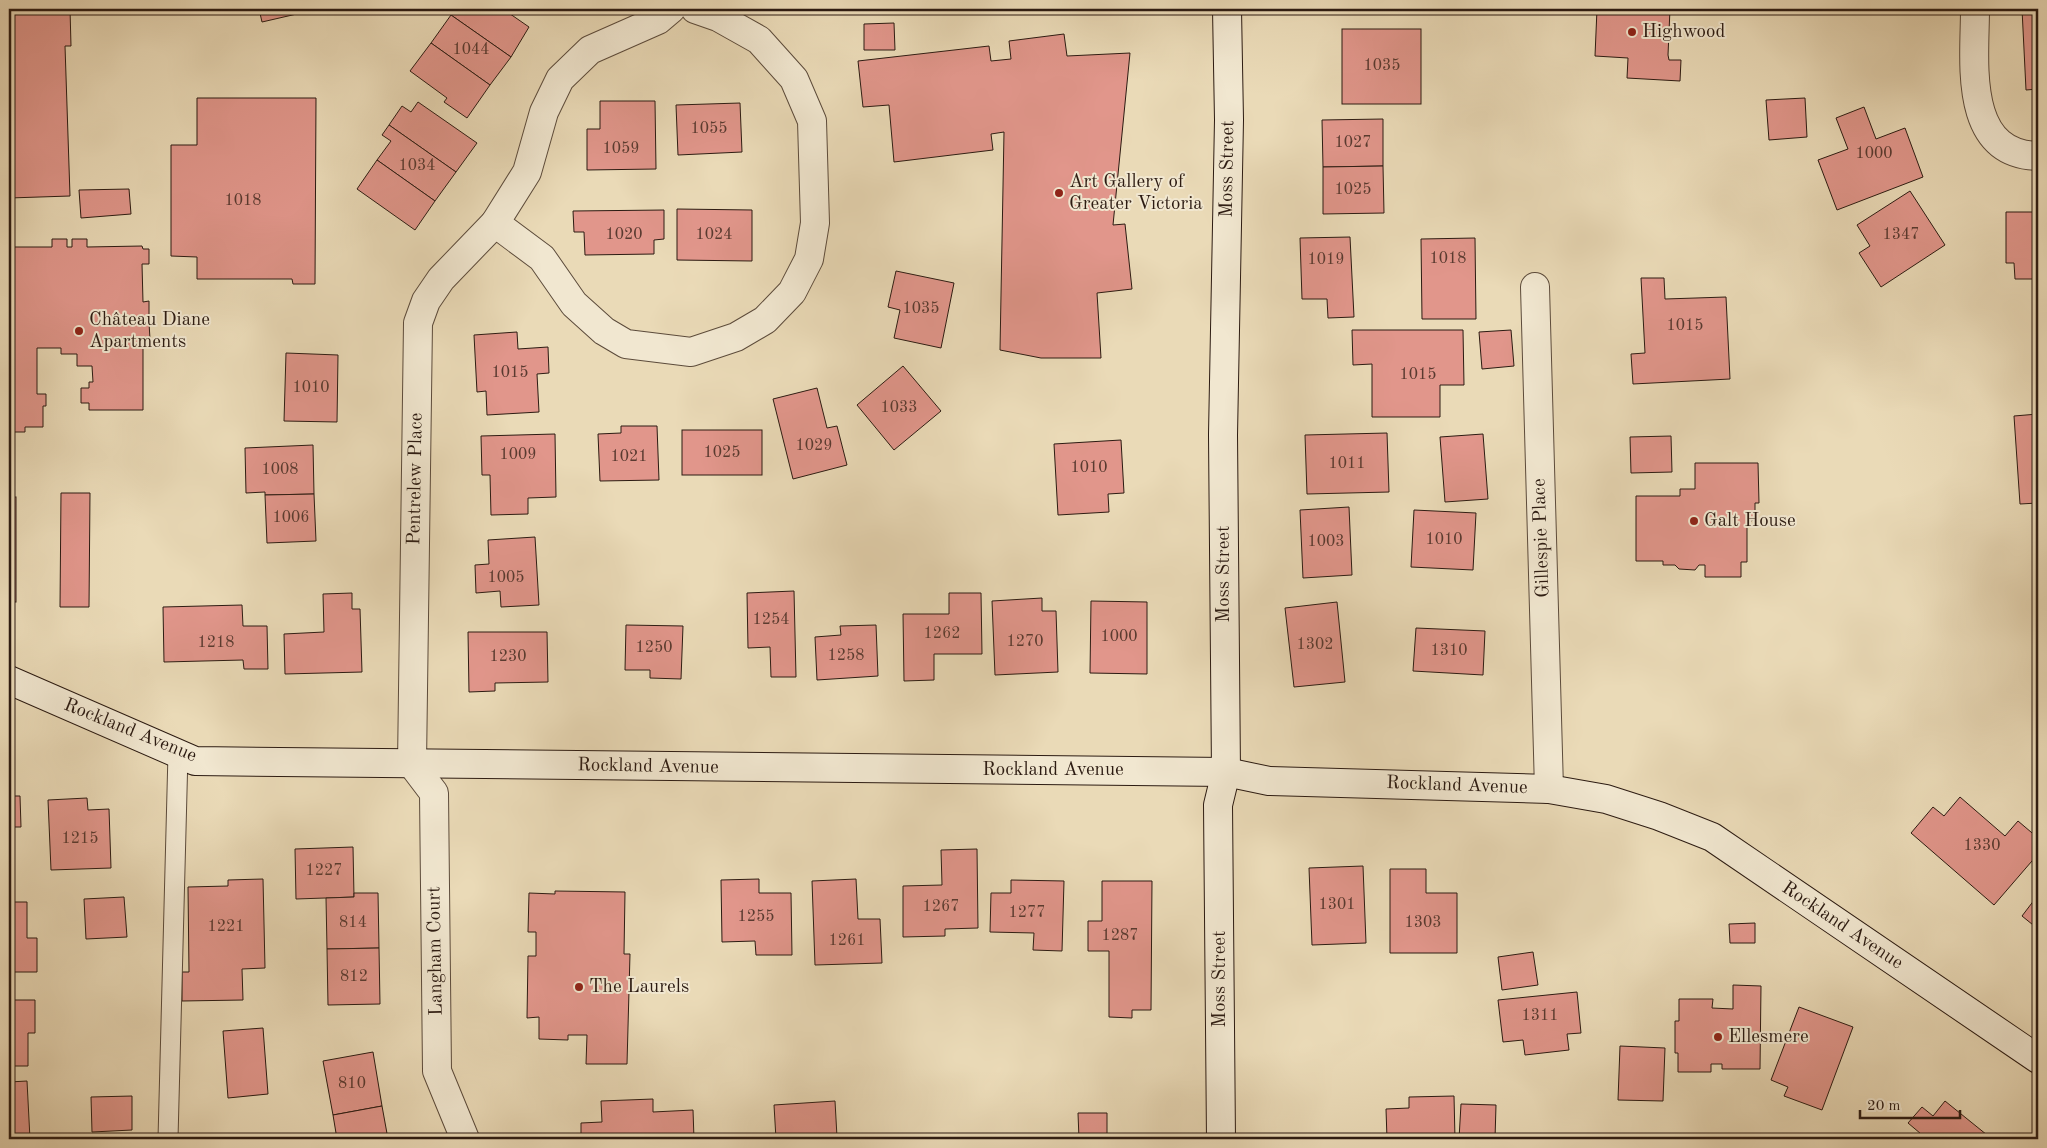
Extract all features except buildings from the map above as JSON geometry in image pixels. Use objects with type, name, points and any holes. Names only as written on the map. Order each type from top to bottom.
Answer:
[{"type":"street","name":"Pentrelew Place","points":[[412,764],[418,323],[426,301],[441,279],[495,223],[527,172],[544,112],[560,79],[590,50],[658,20],[671,9]]},
{"type":"street","points":[[495,223],[542,258],[574,304],[604,330],[626,344],[691,352],[736,337],[766,320],[792,292],[809,259],[815,223],[812,121],[794,79],[759,40],[718,17],[695,9]]},
{"type":"street","name":"Moss Street","points":[[1221,1139],[1218,806],[1226,772],[1223,435],[1229,120],[1227,9]]},
{"type":"street","points":[[1975,9],[1975,88],[1984,124],[2006,150],[2038,156]]},
{"type":"street","name":"Gillespie Place","points":[[1535,287],[1549,789]]},
{"type":"street","name":"Rockland Avenue","points":[[9,680],[195,761],[1226,772],[1269,780],[1549,789],[1615,802],[1659,816],[1712,837],[2038,1059]]},
{"type":"street","name":"Langham Court","points":[[412,764],[434,793],[437,1071],[465,1139]]},
{"type":"lane","points":[[168,1139],[178,753]]},
{"type":"place","name":"Highwood","points":[[1632,32]]},
{"type":"place","name":"Art Gallery of Greater Victoria","points":[[1059,193]]},
{"type":"place","name":"Château Diane Apartments","points":[[79,331]]},
{"type":"place","name":"Galt House","points":[[1694,521]]},
{"type":"place","name":"The Laurels","points":[[579,987]]},
{"type":"place","name":"Ellesmere","points":[[1718,1037]]}]
